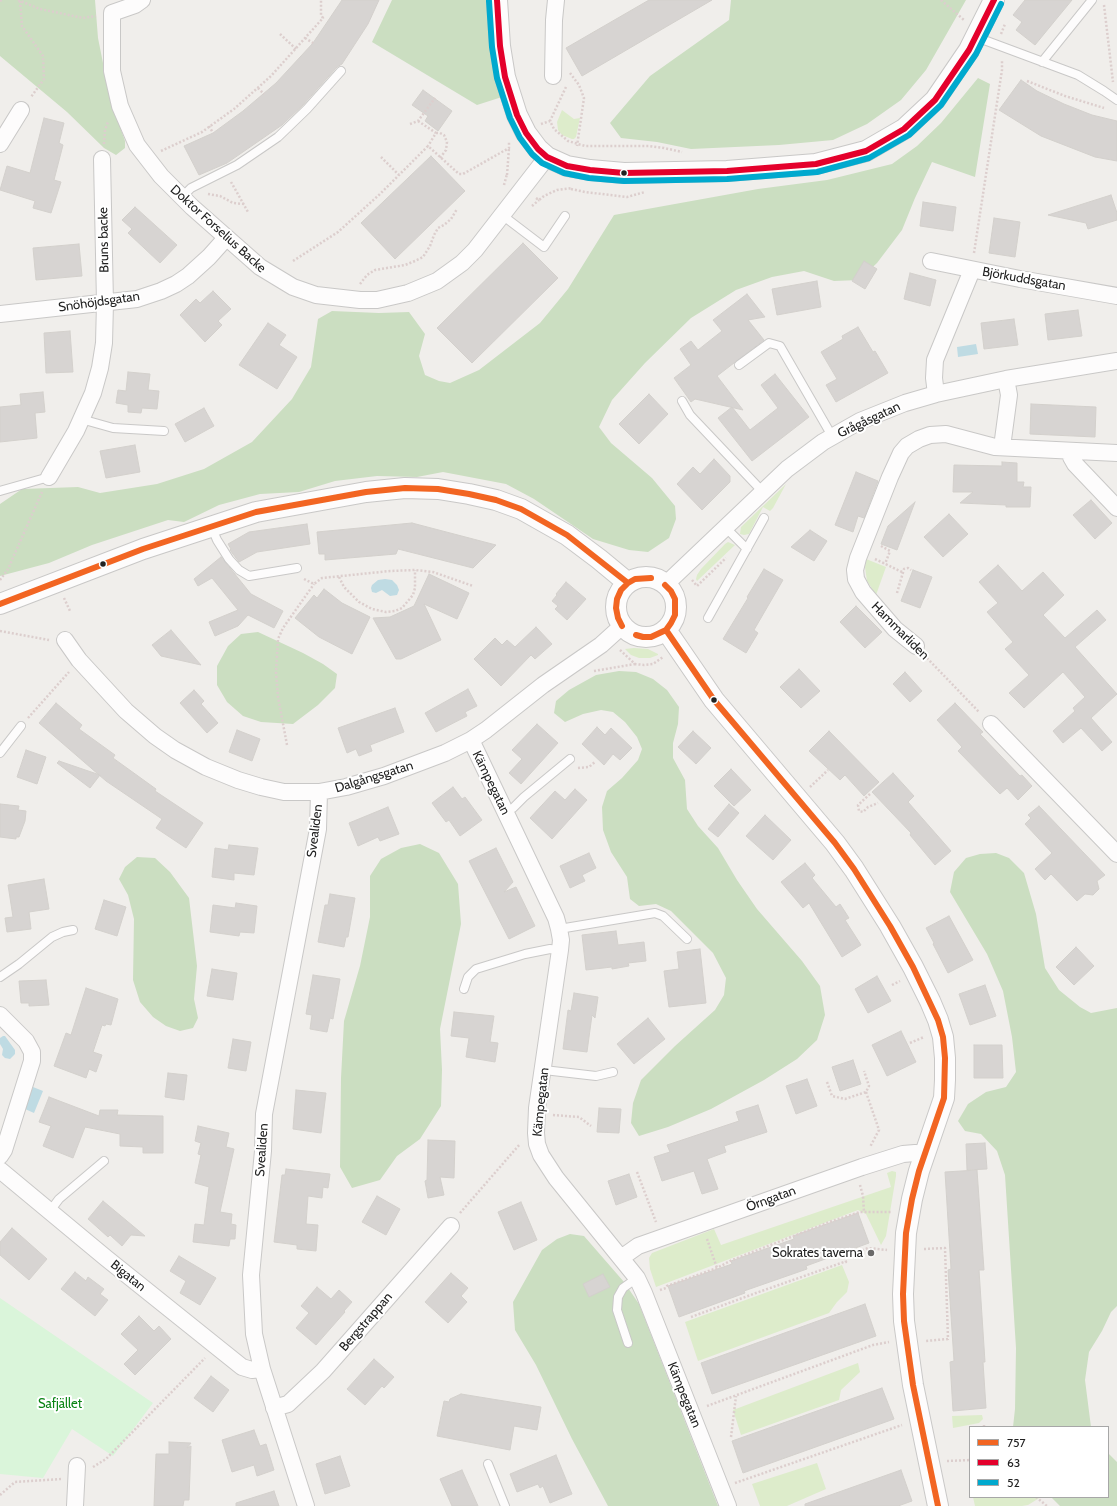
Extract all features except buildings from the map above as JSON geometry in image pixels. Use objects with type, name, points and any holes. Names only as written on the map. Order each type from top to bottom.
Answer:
[{"type":"street","points":[[112,13],[135,5],[142,0]]},
{"type":"street","points":[[497,0],[503,64],[517,115],[526,133],[546,157],[567,166],[624,173],[727,171],[816,164],[866,151],[904,129],[935,100],[964,57],[968,31],[994,0]]},
{"type":"street","points":[[553,76],[554,20],[556,0]]},
{"type":"street","name":"Doktor Forselius Backe","points":[[112,13],[112,71],[120,106],[137,145],[147,160],[186,193],[226,238],[260,267],[293,287],[316,295],[339,299],[377,300],[408,293],[437,281],[462,263],[470,254],[546,157]]},
{"type":"street","points":[[0,144],[21,110]]},
{"type":"street","name":"Bruns backe","points":[[49,477],[81,419],[93,393],[100,368],[104,343],[105,303],[102,159]]},
{"type":"street","name":"Snöhöjdsgatan","points":[[0,314],[137,299],[176,284],[188,276],[209,257],[226,238]]},
{"type":"street","name":"Björkuddsgatan","points":[[931,261],[973,263],[1117,296]]},
{"type":"street","points":[[936,394],[934,378],[935,360],[973,263]]},
{"type":"street","name":"Grågåsgatan","points":[[665,585],[762,491],[799,459],[832,436],[860,421],[905,403],[936,394],[1006,379],[1117,361]]},
{"type":"street","points":[[1002,447],[1009,395],[1006,379]]},
{"type":"street","name":"Hammarliden","points":[[916,646],[895,629],[863,592],[856,579],[855,570],[860,552],[890,477],[907,446],[930,434],[946,434],[1002,447],[1117,453]]},
{"type":"street","points":[[1071,451],[1071,457],[1075,464],[1117,508]]},
{"type":"street","points":[[0,604],[143,549],[256,512],[366,492],[406,488],[438,489],[469,494],[496,500],[521,509],[567,535],[628,583]]},
{"type":"street","points":[[651,578],[665,585],[671,591],[675,599],[676,607],[672,623],[666,630],[651,637],[643,637],[632,633],[622,626],[618,618],[616,608],[619,594],[628,583],[635,579],[651,578]]},
{"type":"street","name":"Dalgångsgatan","points":[[64,640],[79,660],[126,711],[155,736],[175,750],[206,767],[260,787],[284,792],[319,792],[346,787],[384,776],[445,753],[471,740],[543,685],[601,645],[622,626]]},
{"type":"street","points":[[666,630],[714,700],[835,843],[854,869],[890,926],[930,1001],[938,1020],[943,1037],[945,1058],[944,1098],[912,1199],[906,1234],[903,1294],[904,1320],[913,1385],[938,1506]]},
{"type":"street","points":[[991,724],[1117,854]]},
{"type":"street","name":"Kämpegatan","points":[[471,740],[556,918],[561,940],[537,1113],[537,1144],[548,1167],[589,1221],[622,1258],[637,1278],[728,1506]]},
{"type":"street","name":"Svealiden","points":[[306,1506],[262,1369],[254,1334],[251,1275],[263,1151],[264,1114],[318,829],[319,792]]},
{"type":"street","points":[[0,1015],[26,1041],[32,1052],[32,1061],[4,1150],[0,1156]]},
{"type":"street","name":"Örngatan","points":[[622,1258],[638,1246],[862,1167],[903,1154],[915,1152],[925,1154]]},
{"type":"street","name":"Bigatan","points":[[0,1170],[106,1258],[242,1367],[252,1370],[262,1369]]},
{"type":"street","name":"Bergstrappan","points":[[274,1408],[288,1404],[323,1370],[451,1226]]},
{"type":"street","points":[[75,1506],[77,1466]]},
{"type":"lane","points":[[1042,62],[1092,0]]},
{"type":"lane","points":[[968,31],[996,45],[1078,76],[1116,99]]},
{"type":"lane","points":[[186,193],[237,165],[278,137],[307,109],[341,71]]},
{"type":"lane","points":[[502,215],[544,247],[565,216]]},
{"type":"lane","points":[[739,365],[769,343],[780,346],[832,436]]},
{"type":"lane","points":[[682,401],[690,415],[762,491]]},
{"type":"lane","points":[[81,419],[113,428],[164,431]]},
{"type":"lane","points":[[0,491],[49,477]]},
{"type":"lane","points":[[708,618],[744,546],[764,518]]},
{"type":"lane","points":[[211,526],[217,540],[229,559],[239,570],[249,576],[297,568]]},
{"type":"lane","points":[[725,527],[744,546]]},
{"type":"lane","points":[[0,753],[21,726]]},
{"type":"lane","points":[[505,812],[513,808],[570,759]]},
{"type":"lane","points":[[559,928],[655,913],[663,916],[687,939]]},
{"type":"lane","points":[[0,977],[23,961],[44,942],[63,932],[73,930]]},
{"type":"lane","points":[[464,989],[468,977],[476,969],[525,954],[550,949],[560,950]]},
{"type":"lane","points":[[544,1070],[596,1076],[613,1072]]},
{"type":"lane","points":[[50,1211],[59,1199],[104,1161]]},
{"type":"lane","points":[[628,1343],[617,1310],[618,1297],[623,1288],[637,1278]]},
{"type":"lane","points":[[488,1464],[505,1506]]},
{"type":"path","points":[[21,110],[44,79],[43,56],[22,26],[19,0],[40,9],[83,18],[112,13]]},
{"type":"path","points":[[147,160],[159,152],[202,132],[234,109],[258,88],[271,76],[323,18],[321,15],[321,0]]},
{"type":"path","points":[[942,0],[964,20],[968,31]]},
{"type":"path","points":[[1104,0],[1116,99]]},
{"type":"path","points":[[964,20],[968,13]]},
{"type":"path","points":[[996,45],[1006,20]]},
{"type":"path","points":[[280,34],[296,48]]},
{"type":"path","points":[[305,38],[313,43]]},
{"type":"path","points":[[567,66],[579,86],[584,98],[577,145]]},
{"type":"path","points":[[973,263],[1002,70]]},
{"type":"path","points":[[1027,81],[1065,96],[1111,110]]},
{"type":"path","points":[[258,88],[264,94]]},
{"type":"path","points":[[564,92],[550,121],[560,136],[568,141],[577,145],[585,146],[649,146],[675,150],[687,154]]},
{"type":"path","points":[[410,124],[418,121],[435,98]]},
{"type":"path","points":[[102,159],[105,130],[111,113],[120,106]]},
{"type":"path","points":[[418,121],[436,133],[444,135],[447,142],[446,150],[440,158]]},
{"type":"path","points":[[209,126],[213,133]]},
{"type":"path","points":[[293,261],[338,232],[428,146],[436,133]]},
{"type":"path","points":[[501,190],[507,174],[509,141]]},
{"type":"path","points":[[428,146],[459,174],[463,174],[509,148]]},
{"type":"path","points":[[381,157],[399,175]]},
{"type":"path","points":[[225,171],[248,212]]},
{"type":"path","points":[[507,174],[523,188]]},
{"type":"path","points":[[186,193],[215,195],[233,203],[244,204]]},
{"type":"path","points":[[357,289],[364,278],[375,270],[405,265],[423,257],[438,228],[451,219],[457,209]]},
{"type":"path","points":[[0,580],[8,569],[49,477]]},
{"type":"path","points":[[697,586],[744,546]]},
{"type":"path","points":[[880,546],[890,551],[885,564]]},
{"type":"path","points":[[860,552],[902,572]]},
{"type":"path","points":[[297,568],[303,578],[314,584]]},
{"type":"path","points":[[897,593],[902,572],[905,568],[911,570]]},
{"type":"path","points":[[339,576],[344,587],[359,602],[372,609],[386,612],[395,611],[402,608],[413,595],[416,588],[415,570]]},
{"type":"path","points":[[288,745],[282,720],[277,685],[276,672],[278,639],[283,628],[314,584],[322,578],[415,570],[433,572],[473,586]]},
{"type":"path","points":[[64,597],[70,611]]},
{"type":"path","points":[[0,631],[37,638],[64,640]]},
{"type":"path","name":"Hammarliden","points":[[916,646],[991,724]]},
{"type":"path","points":[[621,651],[635,664]]},
{"type":"path","points":[[588,674],[608,668],[635,664],[644,666],[658,661]]},
{"type":"path","points":[[21,726],[59,681]]},
{"type":"path","points":[[806,786],[808,789],[828,770]]},
{"type":"path","points":[[870,794],[858,805],[859,811],[863,812],[868,807],[878,803]]},
{"type":"path","points":[[910,1043],[929,1035]]},
{"type":"path","points":[[827,1082],[832,1096],[845,1099],[866,1092],[869,1086],[864,1071]]},
{"type":"path","points":[[866,1092],[879,1130],[870,1147],[872,1151]]},
{"type":"path","points":[[537,1113],[579,1117],[591,1126]]},
{"type":"path","points":[[470,1200],[528,1134],[536,1133]]},
{"type":"path","points":[[637,1172],[657,1227]]},
{"type":"path","points":[[858,1178],[863,1196],[864,1212]]},
{"type":"path","points":[[659,1291],[667,1286],[717,1268],[732,1260],[793,1235],[860,1212],[892,1212]]},
{"type":"path","points":[[706,1239],[717,1268]]},
{"type":"path","points":[[691,1317],[846,1262],[845,1257],[868,1248],[887,1250]]},
{"type":"path","points":[[920,1249],[945,1248],[948,1339],[920,1341]]},
{"type":"path","points":[[691,1412],[873,1344],[891,1342]]},
{"type":"path","points":[[0,1495],[15,1482],[62,1480],[77,1466],[94,1467],[106,1459],[216,1346]]},
{"type":"path","points":[[731,1437],[736,1395]]},
{"type":"path","points":[[722,1488],[904,1424]]},
{"type":"path","points":[[943,1462],[969,1460]]},
{"type":"path","points":[[1037,1498],[1047,1506]]},
{"type":"green space","points":[[0,0],[95,0],[98,38],[110,98],[125,141],[125,148],[116,155],[104,148],[67,112],[0,56]]},
{"type":"green space","points":[[392,0],[486,0],[502,97],[477,105],[372,42]]},
{"type":"green space","points":[[731,0],[966,0],[926,70],[901,100],[867,124],[833,140],[779,145],[691,149],[657,142],[621,138],[610,123],[650,76],[729,20]]},
{"type":"green space","points":[[978,78],[990,84],[975,177],[932,162],[902,230],[877,263],[859,280],[834,281],[804,271],[772,277],[736,290],[691,318],[645,363],[612,400],[599,427],[611,443],[652,478],[675,506],[676,519],[669,538],[648,552],[629,550],[593,539],[534,499],[506,484],[443,472],[417,477],[377,476],[335,481],[299,492],[260,494],[219,505],[184,522],[168,520],[92,545],[49,563],[0,576],[0,504],[22,489],[78,487],[100,493],[157,484],[204,469],[252,442],[292,399],[311,367],[318,319],[332,311],[379,313],[409,312],[425,334],[419,356],[425,375],[439,381],[450,383],[479,370],[540,323],[568,289],[614,215],[758,189],[827,180],[892,164],[917,146],[941,123]]},
{"type":"green space","points":[[562,110],[574,119],[580,118],[576,137],[574,139],[562,135],[558,130],[557,122]]},
{"type":"green space","points":[[786,484],[773,508],[770,511],[763,507],[749,534],[740,534],[741,527]]},
{"type":"green space","points":[[728,542],[735,545],[697,581],[697,575],[701,569]]},
{"type":"green space","points":[[866,559],[886,567],[876,595],[867,581],[865,567]]},
{"type":"green space","points":[[258,632],[303,653],[337,674],[335,688],[318,705],[293,724],[261,722],[243,716],[227,702],[217,685],[217,666],[228,646],[241,634]]},
{"type":"green space","points":[[625,649],[648,649],[658,655],[650,658],[639,658],[631,655]]},
{"type":"green space","points":[[619,671],[636,672],[653,679],[667,690],[679,707],[678,724],[673,743],[673,758],[685,780],[687,809],[698,826],[718,848],[737,880],[757,909],[802,961],[820,986],[825,1015],[817,1040],[797,1059],[764,1080],[711,1109],[668,1127],[639,1136],[631,1123],[633,1103],[641,1080],[675,1046],[715,1010],[724,995],[726,978],[713,953],[671,911],[656,904],[639,906],[630,899],[627,877],[611,852],[603,830],[602,807],[607,791],[622,778],[638,760],[642,749],[637,737],[625,722],[613,712],[601,710],[583,714],[565,722],[554,713],[556,701],[569,690],[596,675]]},
{"type":"green space","points":[[420,844],[439,853],[458,884],[461,924],[440,1029],[442,1070],[441,1106],[420,1139],[397,1156],[380,1180],[352,1188],[340,1167],[341,1078],[344,1021],[360,966],[370,917],[370,876],[381,859],[401,848]]},
{"type":"green space","points":[[996,853],[1009,858],[1024,873],[1036,914],[1045,968],[1059,990],[1080,1007],[1091,1013],[1117,1008],[1117,1306],[1111,1312],[1102,1331],[1089,1352],[1085,1380],[1091,1426],[1013,1426],[1015,1409],[1016,1348],[1005,1175],[997,1151],[981,1134],[965,1131],[958,1121],[968,1104],[986,1092],[1006,1087],[1016,1072],[1012,1037],[1003,991],[987,954],[950,892],[954,872],[966,858],[980,854]]},
{"type":"green space","points":[[137,857],[155,858],[170,872],[189,898],[197,966],[194,999],[198,1018],[193,1028],[180,1031],[166,1026],[153,1017],[140,1002],[133,980],[134,919],[128,895],[119,879],[125,867]]},
{"type":"green space","points":[[892,1171],[896,1172],[896,1176],[886,1236],[881,1245],[866,1214],[858,1210],[656,1287],[650,1269],[649,1258],[652,1253],[714,1229],[721,1245],[891,1187],[887,1173]]},
{"type":"green space","points":[[570,1234],[584,1236],[624,1282],[639,1304],[718,1506],[608,1506],[572,1439],[536,1365],[515,1330],[513,1302],[542,1250],[557,1239]]},
{"type":"green space","points":[[842,1265],[849,1282],[847,1292],[829,1313],[698,1361],[685,1322]]},
{"type":"green space","name":"Safjället","points":[[0,1298],[153,1403],[113,1456],[72,1429],[43,1478],[0,1474]]},
{"type":"green space","points":[[858,1363],[860,1372],[841,1390],[839,1400],[741,1435],[733,1410]]},
{"type":"green space","points":[[982,1415],[983,1419],[979,1423],[953,1428],[952,1416]]},
{"type":"green space","points":[[1109,1454],[1117,1462],[1117,1506],[1060,1506],[1052,1498],[1109,1498]]},
{"type":"green space","points":[[817,1463],[826,1489],[787,1506],[760,1506],[752,1484]]},
{"type":"green space","points":[[973,1498],[1039,1498],[1028,1505],[1022,1506],[975,1506]]},
{"type":"water","points":[[976,344],[978,354],[958,357],[957,347]]},
{"type":"water","points":[[378,580],[392,580],[397,585],[399,590],[397,595],[390,596],[382,590],[376,593],[372,592],[372,585]]},
{"type":"water","points":[[5,1036],[15,1050],[15,1054],[10,1059],[5,1058],[2,1055],[3,1049],[0,1044],[0,1038]]},
{"type":"water","points":[[33,1087],[43,1091],[34,1113],[25,1109]]},
{"type":"transit line","name":"63","points":[[497,0],[500,46],[505,77],[517,115],[526,133],[538,149],[547,157],[567,166],[624,173],[727,171],[816,164],[866,151],[904,129],[935,100],[969,50],[994,0]]},
{"type":"transit line","name":"52","points":[[489,1],[492,47],[497,78],[510,118],[520,138],[532,154],[542,163],[564,173],[589,178],[624,181],[727,179],[817,172],[869,158],[909,135],[941,105],[976,54],[1001,4]]},
{"type":"transit line","name":"757","points":[[0,604],[143,549],[256,512],[366,492],[405,488],[438,489],[469,494],[496,500],[521,509],[567,535],[628,583]]},
{"type":"transit line","name":"757","points":[[622,626],[618,618],[616,608],[617,599],[621,590],[635,579],[651,578]]},
{"type":"transit line","name":"757","points":[[636,635],[651,637],[666,630],[671,623],[675,615],[675,599],[671,591],[665,585]]},
{"type":"transit line","name":"757","points":[[666,630],[714,700],[835,843],[854,869],[890,926],[913,967],[938,1020],[943,1037],[945,1058],[944,1098],[919,1171],[912,1199],[906,1233],[903,1294],[904,1321],[913,1385],[938,1506]]},
{"type":"place","name":"Sokrates taverna","points":[[871,1253]]}]
